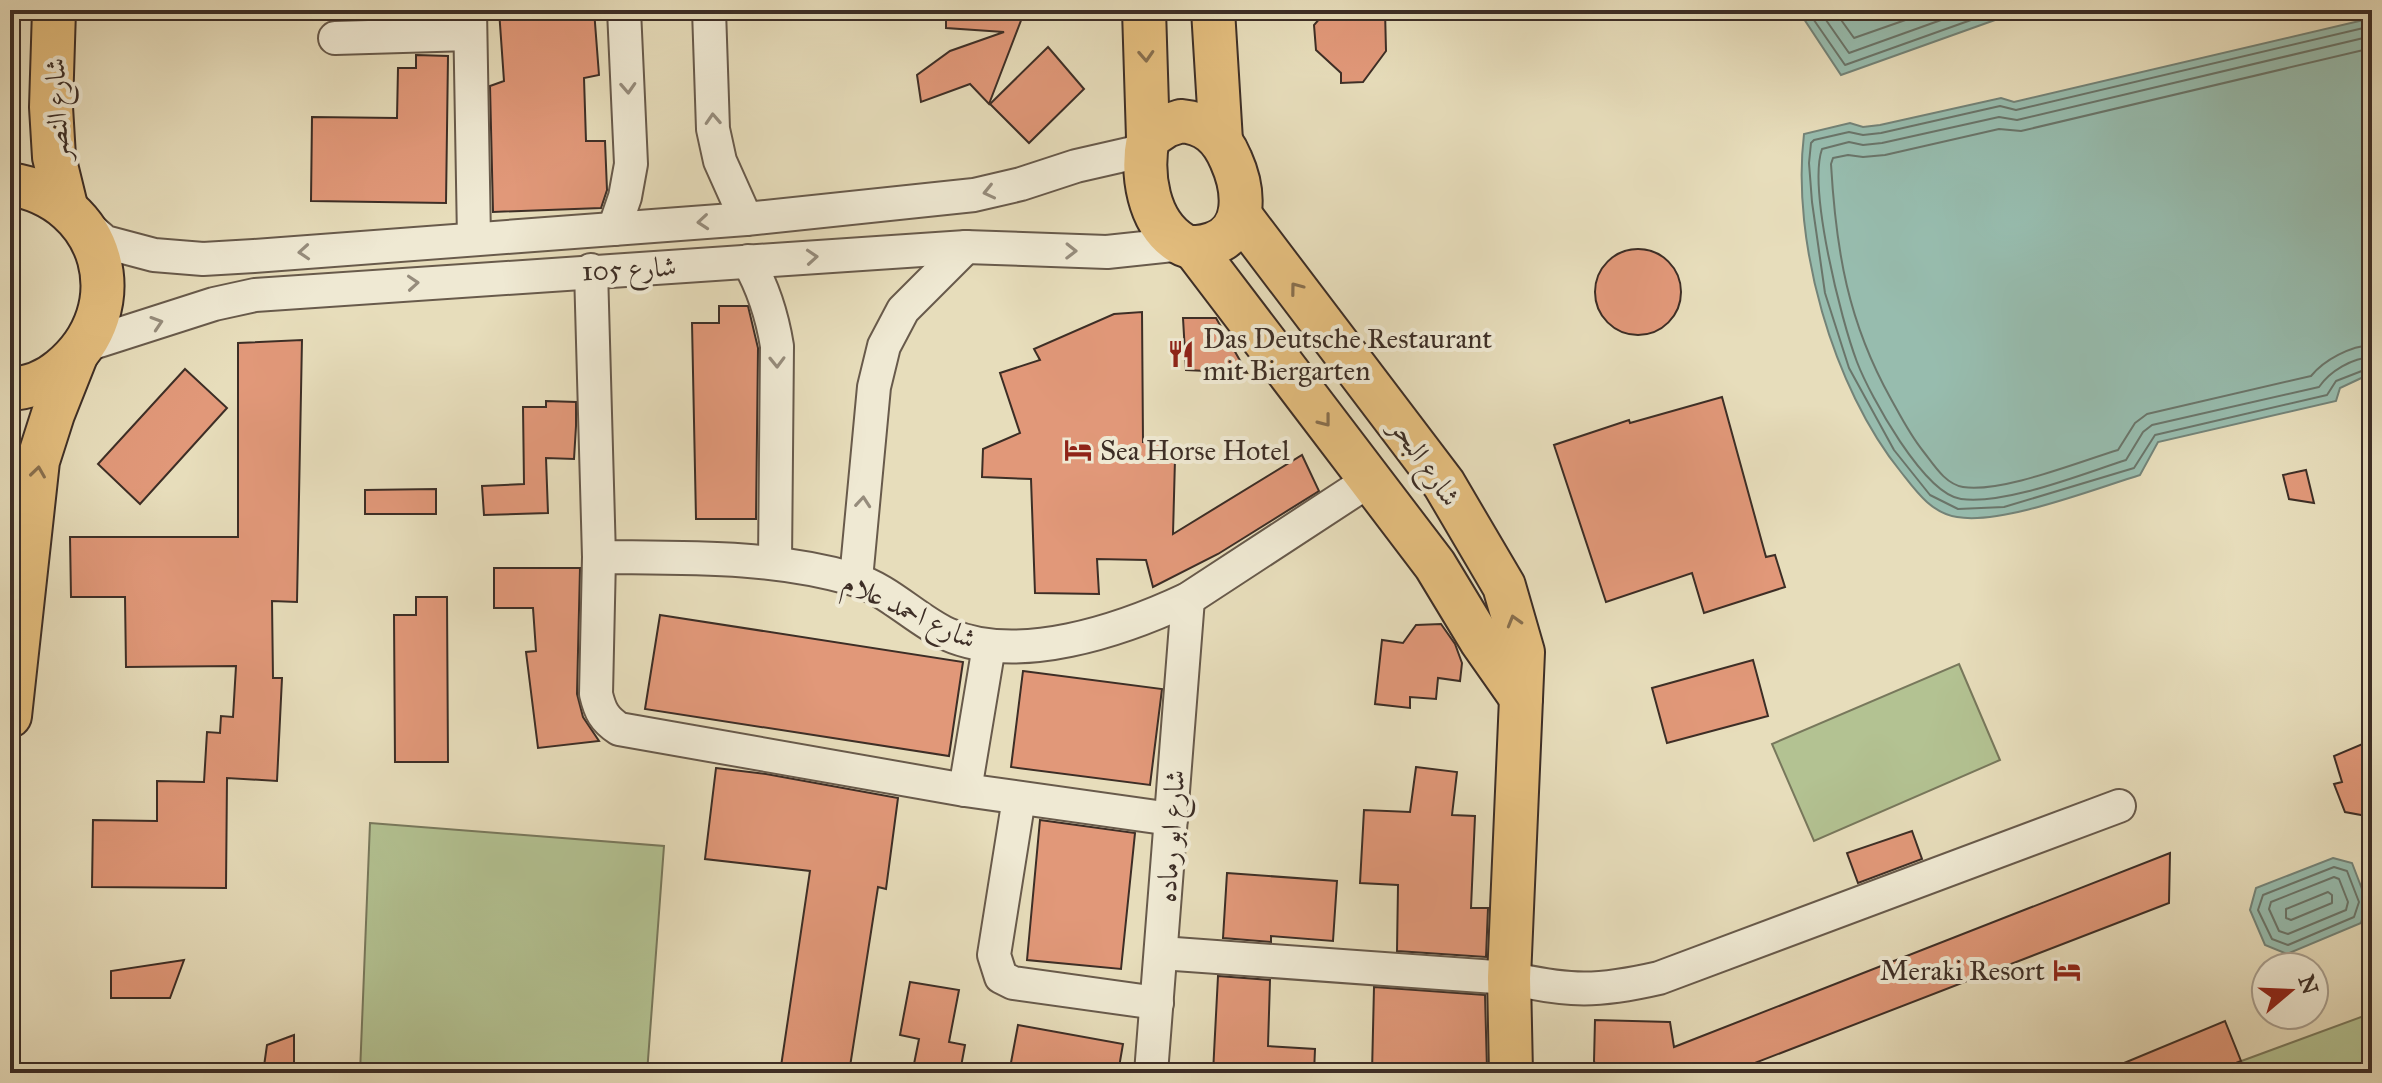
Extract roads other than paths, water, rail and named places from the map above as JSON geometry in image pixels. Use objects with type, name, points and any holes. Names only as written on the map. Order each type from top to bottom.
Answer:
[{"type":"main road","name":"شارع النصر","points":[[10,716],[38,461],[53,414],[80,351],[96,324],[103,288],[97,251],[73,213],[54,157],[51,107],[54,10]]},
{"type":"main road","points":[[1144,10],[1145,171],[1148,192],[1161,220],[1187,245],[1208,246],[1223,240],[1234,229],[1240,215],[1237,176],[1221,141],[1211,129],[1196,122],[1181,121],[1166,126],[1147,144]]},
{"type":"main road","points":[[1213,10],[1221,141]]},
{"type":"main road","points":[[10,184],[33,187],[73,213]]},
{"type":"main road","name":"شارع البحر","points":[[1240,215],[1444,484],[1504,586],[1523,652],[1509,978],[1511,1073]]},
{"type":"main road","name":"شارع البحر","points":[[1187,245],[1435,565],[1481,641],[1521,698]]},
{"type":"main road","points":[[10,389],[21,389],[51,377],[80,351]]},
{"type":"street","points":[[614,229],[625,197],[631,164],[624,10]]},
{"type":"street","points":[[709,10],[713,129],[720,161],[746,219]]},
{"type":"street","points":[[335,38],[470,22],[474,239]]},
{"type":"street","name":"شارع 105","points":[[73,213],[105,242],[154,255],[203,259],[746,219],[974,195],[1021,184],[1147,144]]},
{"type":"street","name":"شارع 105","points":[[80,351],[214,304],[255,295],[966,247],[1107,252],[1187,245]]},
{"type":"street","points":[[856,579],[874,387],[884,346],[903,310],[966,247]]},
{"type":"street","points":[[748,261],[761,284],[777,346],[775,563]]},
{"type":"street","points":[[591,270],[599,557],[596,694],[599,710],[607,721],[619,729],[965,790],[1171,819]]},
{"type":"street","name":"شارع احمد علام","points":[[599,557],[739,559],[856,579],[914,611],[947,634],[989,646],[1031,646],[1074,638],[1155,615],[1188,599],[1370,480]]},
{"type":"street","name":"شارع ابو رماده","points":[[1151,1073],[1188,599]]},
{"type":"street","points":[[965,790],[989,646]]},
{"type":"street","points":[[1019,798],[994,955],[1001,977],[1013,983],[1157,1003]]},
{"type":"street","points":[[1161,953],[1509,978],[1555,989],[1592,990],[1659,978],[2119,806]]},
{"type":"water","points":[[1798,10],[2023,10],[1841,75]]},
{"type":"water","points":[[2372,18],[2372,373],[2340,388],[2336,401],[2158,442],[2140,475],[2048,504],[1976,518],[1948,515],[1925,500],[1877,438],[1855,399],[1822,312],[1804,221],[1804,134],[1850,123],[1863,127],[1880,125],[2001,98],[2014,102]]},
{"type":"water","points":[[2333,858],[2352,863],[2367,902],[2361,923],[2294,951],[2280,951],[2265,945],[2250,910],[2256,888]]},
{"type":"place","name":"Das Deutsche Restaurant mit Biergarten","points":[[1181,354]]},
{"type":"place","name":"Sea Horse Hotel","points":[[1078,450]]},
{"type":"place","name":"Meraki Resort","points":[[2067,970]]}]
